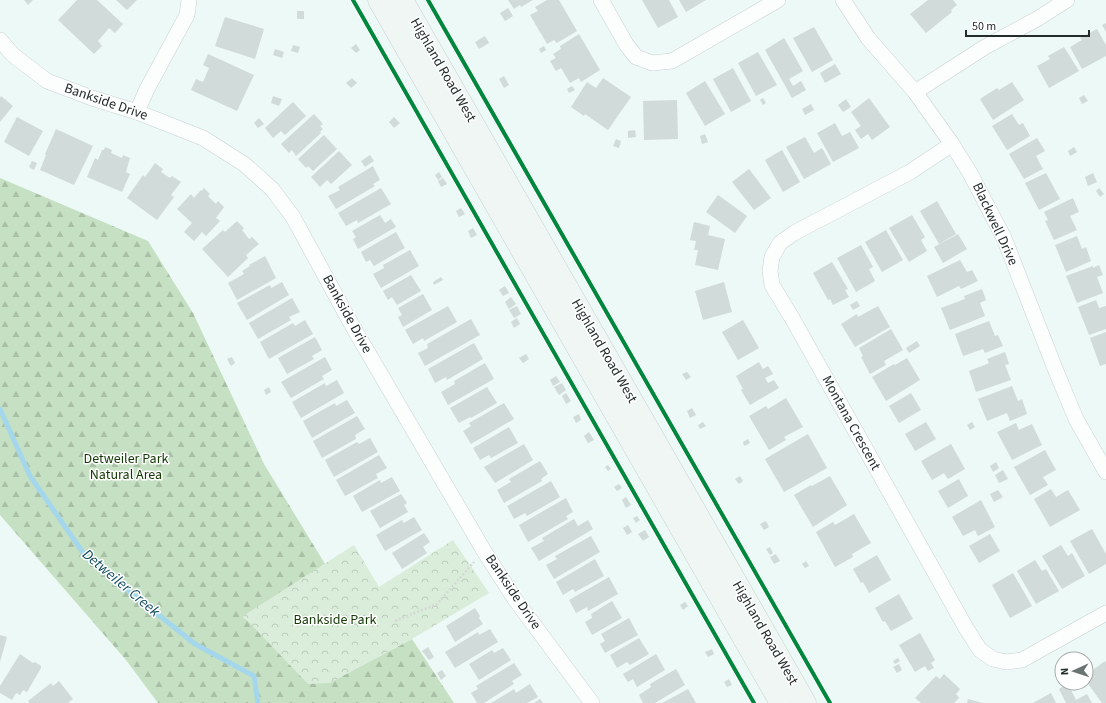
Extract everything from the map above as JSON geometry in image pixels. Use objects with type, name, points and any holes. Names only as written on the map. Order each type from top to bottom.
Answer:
[{"type":"main road","name":"Highland Road West","points":[[379,0],[781,703]]},
{"type":"main road","name":"Highland Road West","points":[[402,0],[805,703]]},
{"type":"street","points":[[137,112],[147,89],[187,15],[189,0]]},
{"type":"street","points":[[601,0],[626,44],[636,57],[652,63],[672,61],[778,0]]},
{"type":"street","name":"Blackwell Drive","points":[[843,0],[868,38],[915,92],[952,144],[970,173],[1004,238],[1073,412],[1106,472]]},
{"type":"street","points":[[915,92],[985,47],[1037,19],[1067,0]]},
{"type":"street","name":"Bankside Drive","points":[[0,40],[13,55],[47,81],[92,98],[137,112],[203,138],[244,164],[272,189],[293,217],[353,327],[484,551],[514,598],[592,703]]},
{"type":"street","name":"Montana Crescent","points":[[952,144],[910,172],[794,233],[780,243],[772,257],[770,271],[772,285],[966,628],[980,650],[993,659],[1006,662],[1022,660],[1106,613]]},
{"type":"path","points":[[395,621],[437,604],[484,551]]},
{"type":"green space","name":"Detweiler Park Natural Area","points":[[0,178],[148,241],[193,313],[264,464],[325,564],[243,617],[329,683],[412,639],[454,703],[158,703],[126,660],[0,515]]},
{"type":"green space","name":"Bankside Park","points":[[453,540],[489,593],[412,639],[329,683],[308,684],[243,616],[354,545],[379,587]]},
{"type":"building","points":[[24,0],[33,0],[28,5]]},
{"type":"building","points":[[77,0],[97,0],[123,24],[115,33],[109,28],[98,41],[102,46],[94,54],[58,20]]},
{"type":"building","points":[[116,0],[137,0],[127,10]]},
{"type":"building","points":[[508,0],[533,0],[514,9]]},
{"type":"building","points":[[547,0],[559,0],[577,31],[557,43],[554,40],[547,44],[530,15],[538,11],[535,7]]},
{"type":"building","points":[[642,0],[669,0],[678,17],[658,28]]},
{"type":"building","points":[[679,0],[706,0],[686,12]]},
{"type":"building","points":[[928,0],[953,0],[957,5],[951,10],[952,12],[926,33],[910,14]]},
{"type":"building","points":[[508,8],[513,16],[505,21],[500,13]]},
{"type":"building","points":[[297,11],[304,11],[304,19],[297,19]]},
{"type":"building","points":[[225,17],[264,29],[255,59],[215,46]]},
{"type":"building","points":[[1106,23],[1106,32],[1102,25]]},
{"type":"building","points":[[814,27],[833,60],[812,72],[793,38]]},
{"type":"building","points":[[1097,29],[1106,45],[1106,56],[1082,69],[1070,47],[1082,40],[1080,38]]},
{"type":"building","points":[[579,34],[600,70],[581,82],[579,78],[570,83],[561,68],[556,71],[550,61],[556,58],[553,54],[561,49],[560,46]]},
{"type":"building","points":[[485,36],[489,43],[479,49],[475,42]]},
{"type":"building","points":[[784,38],[803,71],[789,79],[793,86],[801,81],[806,90],[792,98],[765,50]]},
{"type":"building","points":[[356,44],[360,50],[356,53],[351,48]]},
{"type":"building","points":[[293,45],[300,47],[298,53],[291,51]]},
{"type":"building","points":[[544,46],[546,50],[541,53],[539,49]]},
{"type":"building","points":[[1064,47],[1079,71],[1049,88],[1037,66],[1050,59],[1048,56]]},
{"type":"building","points":[[275,49],[284,52],[282,58],[273,55]]},
{"type":"building","points":[[758,52],[777,85],[756,96],[738,63]]},
{"type":"building","points":[[208,54],[254,75],[237,111],[191,90],[196,79],[203,82],[209,68],[203,65]]},
{"type":"building","points":[[835,64],[841,74],[825,83],[820,73]]},
{"type":"building","points":[[733,68],[751,101],[731,112],[713,79]]},
{"type":"building","points":[[504,76],[509,85],[504,88],[499,79]]},
{"type":"building","points":[[352,78],[357,83],[351,88],[346,83]]},
{"type":"building","points":[[603,78],[631,97],[608,130],[585,114],[584,116],[571,107],[587,82],[596,88]]},
{"type":"building","points":[[705,81],[725,114],[705,126],[686,93]]},
{"type":"building","points":[[1012,82],[1024,100],[993,120],[980,99],[997,88],[999,90]]},
{"type":"building","points":[[572,86],[575,90],[569,93],[567,89]]},
{"type":"building","points":[[1084,95],[1088,101],[1082,104],[1079,98]]},
{"type":"building","points":[[1,96],[13,106],[0,122],[0,98]]},
{"type":"building","points":[[273,96],[282,99],[279,106],[271,103]]},
{"type":"building","points":[[763,98],[766,103],[763,105],[760,100]]},
{"type":"building","points":[[869,98],[890,127],[872,140],[868,134],[861,139],[855,130],[861,126],[851,112]]},
{"type":"building","points":[[846,99],[851,107],[843,112],[838,105]]},
{"type":"building","points":[[677,100],[678,139],[644,140],[643,101]]},
{"type":"building","points":[[293,102],[306,116],[285,135],[281,131],[273,138],[265,128]]},
{"type":"building","points":[[811,104],[814,110],[805,115],[802,109]]},
{"type":"building","points":[[314,114],[323,124],[320,126],[323,129],[320,132],[321,133],[296,156],[292,150],[289,153],[281,144]]},
{"type":"building","points":[[1012,114],[1019,125],[1023,123],[1030,136],[1007,150],[992,126]]},
{"type":"building","points":[[17,117],[43,131],[29,156],[4,142]]},
{"type":"building","points":[[394,117],[400,123],[394,128],[389,122]]},
{"type":"building","points":[[259,118],[264,124],[258,128],[254,123]]},
{"type":"building","points":[[835,123],[842,136],[850,132],[859,148],[833,162],[817,133]]},
{"type":"building","points":[[56,129],[93,146],[74,185],[40,170]]},
{"type":"building","points":[[635,130],[636,137],[628,138],[628,131]]},
{"type":"building","points":[[705,134],[708,142],[702,144],[700,136]]},
{"type":"building","points":[[324,135],[337,149],[313,171],[308,166],[306,168],[298,159]]},
{"type":"building","points":[[805,137],[814,153],[822,148],[831,164],[804,179],[786,147]]},
{"type":"building","points":[[1037,138],[1045,151],[1036,156],[1043,169],[1024,179],[1009,154]]},
{"type":"building","points":[[616,139],[621,141],[619,148],[613,146]]},
{"type":"building","points":[[105,147],[112,150],[111,153],[122,158],[123,155],[130,158],[126,172],[130,174],[122,192],[87,177],[95,158],[98,160],[102,150],[104,150]]},
{"type":"building","points":[[1074,147],[1077,152],[1070,156],[1068,151]]},
{"type":"building","points":[[782,150],[800,182],[783,192],[765,160]]},
{"type":"building","points":[[339,151],[352,165],[331,184],[327,180],[320,187],[311,177]]},
{"type":"building","points":[[370,155],[374,161],[365,167],[361,161]]},
{"type":"building","points":[[32,161],[37,163],[34,170],[29,167]]},
{"type":"building","points":[[155,163],[163,169],[161,172],[170,178],[172,176],[181,182],[171,195],[174,197],[157,220],[127,198],[143,175],[145,177]]},
{"type":"building","points":[[373,166],[380,180],[373,184],[375,186],[336,209],[328,196],[340,190],[338,187]]},
{"type":"building","points":[[749,169],[771,198],[754,210],[732,182]]},
{"type":"building","points":[[439,172],[442,177],[438,180],[435,175]]},
{"type":"building","points":[[1046,173],[1060,199],[1039,210],[1025,183]]},
{"type":"building","points":[[1093,173],[1097,182],[1088,186],[1085,177]]},
{"type":"building","points":[[443,178],[447,184],[441,187],[438,181]]},
{"type":"building","points":[[204,188],[210,194],[208,196],[216,204],[218,201],[224,207],[216,218],[220,221],[206,236],[202,232],[194,241],[184,232],[192,223],[177,209],[191,194],[194,198]]},
{"type":"building","points":[[381,188],[391,204],[358,223],[357,220],[346,226],[338,213]]},
{"type":"building","points":[[1099,188],[1104,194],[1100,197],[1096,191]]},
{"type":"building","points":[[718,195],[747,216],[735,233],[706,212]]},
{"type":"building","points":[[1073,198],[1079,212],[1070,216],[1077,230],[1054,240],[1045,221],[1048,220],[1044,212]]},
{"type":"building","points":[[937,201],[956,234],[939,244],[920,211]]},
{"type":"building","points":[[461,208],[465,214],[459,217],[456,211]]},
{"type":"building","points":[[380,215],[385,223],[391,219],[396,227],[358,249],[353,239],[356,237],[352,231]]},
{"type":"building","points":[[912,215],[925,237],[921,240],[927,251],[909,262],[889,228]]},
{"type":"building","points":[[237,221],[244,228],[242,230],[249,239],[252,237],[259,244],[246,255],[248,258],[228,277],[202,249],[223,230],[225,232]]},
{"type":"building","points":[[694,222],[710,226],[708,235],[725,239],[718,270],[695,265],[698,250],[694,250],[696,241],[690,240]]},
{"type":"building","points":[[473,228],[477,235],[471,238],[468,231]]},
{"type":"building","points":[[886,230],[903,260],[882,272],[865,242]]},
{"type":"building","points":[[396,232],[405,248],[374,266],[370,260],[366,262],[361,252]]},
{"type":"building","points":[[958,234],[967,249],[943,263],[934,247]]},
{"type":"building","points":[[1077,236],[1082,249],[1086,247],[1091,261],[1066,272],[1055,245]]},
{"type":"building","points":[[861,245],[873,267],[869,269],[875,281],[856,292],[837,258]]},
{"type":"building","points":[[410,250],[419,266],[381,288],[373,274],[384,268],[383,265]]},
{"type":"building","points":[[265,256],[276,278],[237,300],[228,283],[244,274],[242,271],[250,266],[249,265]]},
{"type":"building","points":[[960,260],[967,272],[972,270],[978,281],[961,289],[959,286],[937,297],[927,276]]},
{"type":"building","points":[[832,262],[848,289],[845,290],[849,297],[833,305],[830,299],[828,300],[813,273]]},
{"type":"building","points":[[1099,265],[1103,275],[1097,277],[1103,293],[1077,303],[1066,276]]},
{"type":"building","points":[[411,275],[421,291],[397,305],[392,297],[388,300],[383,291]]},
{"type":"building","points":[[441,277],[443,280],[434,285],[433,282]]},
{"type":"building","points":[[282,282],[289,295],[247,320],[237,303],[270,285],[271,288]]},
{"type":"building","points":[[724,282],[732,312],[703,320],[695,291]]},
{"type":"building","points":[[505,286],[509,293],[503,296],[499,290]]},
{"type":"building","points":[[982,289],[986,300],[980,303],[985,316],[950,330],[941,308],[965,299],[964,296]]},
{"type":"building","points":[[423,294],[432,310],[403,327],[398,317],[402,315],[398,308]]},
{"type":"building","points":[[511,297],[516,304],[509,309],[505,302]]},
{"type":"building","points":[[292,298],[300,312],[289,317],[291,320],[258,339],[249,323]]},
{"type":"building","points":[[1096,300],[1099,308],[1106,306],[1106,329],[1089,335],[1078,307]]},
{"type":"building","points":[[857,301],[860,306],[853,310],[850,305]]},
{"type":"building","points":[[448,306],[457,322],[424,341],[423,338],[413,344],[405,330]]},
{"type":"building","points":[[517,306],[521,314],[514,318],[509,310]]},
{"type":"building","points":[[878,306],[890,327],[855,347],[841,324],[857,314],[858,317]]},
{"type":"building","points":[[517,318],[520,324],[514,328],[511,322]]},
{"type":"building","points":[[471,319],[480,335],[425,366],[418,353],[428,348],[427,344]]},
{"type":"building","points":[[305,320],[313,334],[269,359],[260,342],[293,323],[295,326]]},
{"type":"building","points":[[743,320],[759,348],[738,360],[722,332]]},
{"type":"building","points":[[989,321],[995,336],[998,335],[1003,346],[985,353],[983,349],[963,356],[955,334]]},
{"type":"building","points":[[891,329],[903,350],[884,361],[886,365],[870,374],[861,357],[863,356],[859,348]]},
{"type":"building","points":[[1106,332],[1106,364],[1100,366],[1090,338]]},
{"type":"building","points":[[315,337],[322,350],[312,356],[314,359],[287,374],[278,358]]},
{"type":"building","points":[[917,341],[920,346],[909,353],[906,348]]},
{"type":"building","points":[[474,343],[483,359],[447,380],[446,377],[435,383],[428,369]]},
{"type":"building","points":[[1005,352],[1009,364],[1005,365],[1011,380],[976,392],[969,371],[989,363],[987,359]]},
{"type":"building","points":[[526,354],[529,359],[523,363],[519,358]]},
{"type":"building","points":[[232,357],[235,363],[231,366],[227,359]]},
{"type":"building","points":[[325,357],[332,370],[322,376],[324,379],[291,398],[281,382]]},
{"type":"building","points":[[907,358],[920,380],[886,401],[872,377]]},
{"type":"building","points":[[759,362],[763,369],[768,366],[773,374],[765,378],[768,383],[774,380],[779,388],[750,405],[741,390],[743,389],[736,376]]},
{"type":"building","points":[[485,363],[494,379],[448,405],[441,392],[455,384],[454,381]]},
{"type":"building","points":[[687,372],[691,377],[686,380],[682,374]]},
{"type":"building","points":[[556,376],[560,382],[553,386],[550,380]]},
{"type":"building","points":[[337,380],[344,393],[301,418],[292,402],[325,383],[326,386]]},
{"type":"building","points":[[562,383],[566,390],[559,395],[554,387]]},
{"type":"building","points":[[1012,386],[1018,401],[1022,399],[1027,414],[1010,421],[1007,413],[987,421],[978,399]]},
{"type":"building","points":[[269,387],[271,392],[266,395],[264,390]]},
{"type":"building","points":[[487,387],[497,403],[459,423],[450,408]]},
{"type":"building","points":[[566,393],[571,401],[566,404],[562,396]]},
{"type":"building","points":[[911,393],[921,410],[899,423],[889,406]]},
{"type":"building","points":[[786,398],[803,427],[784,437],[786,440],[769,450],[749,416],[766,406],[768,409]]},
{"type":"building","points":[[347,400],[355,413],[312,438],[303,421],[335,403],[336,406]]},
{"type":"building","points":[[504,403],[514,419],[471,444],[463,431],[471,426],[469,423]]},
{"type":"building","points":[[692,408],[696,415],[690,418],[687,411]]},
{"type":"building","points":[[579,414],[581,420],[576,423],[573,417]]},
{"type":"building","points":[[357,416],[365,429],[355,435],[356,439],[322,458],[313,441]]},
{"type":"building","points":[[703,422],[706,426],[700,429],[698,425]]},
{"type":"building","points":[[926,422],[936,439],[915,451],[905,434]]},
{"type":"building","points":[[972,422],[975,427],[970,430],[967,425]]},
{"type":"building","points":[[1016,423],[1019,430],[1032,424],[1042,445],[1012,460],[997,432]]},
{"type":"building","points":[[509,427],[518,443],[491,458],[489,455],[480,460],[473,448]]},
{"type":"building","points":[[589,432],[594,440],[588,443],[584,436]]},
{"type":"building","points":[[808,434],[827,468],[784,492],[765,459]]},
{"type":"building","points":[[370,438],[378,452],[334,477],[325,460],[357,442],[359,444]]},
{"type":"building","points":[[748,439],[750,443],[744,446],[743,442]]},
{"type":"building","points":[[524,444],[533,460],[495,483],[484,467]]},
{"type":"building","points":[[951,444],[965,469],[948,479],[944,473],[932,480],[921,461]]},
{"type":"building","points":[[1045,450],[1056,470],[1043,477],[1048,485],[1030,495],[1014,467]]},
{"type":"building","points":[[379,455],[387,468],[376,474],[378,478],[345,496],[336,480]]},
{"type":"building","points":[[540,461],[548,474],[541,479],[542,481],[504,503],[497,490],[511,482],[509,479]]},
{"type":"building","points":[[996,462],[999,468],[993,472],[990,466]]},
{"type":"building","points":[[608,465],[611,469],[608,471],[605,467]]},
{"type":"building","points":[[1003,470],[1008,479],[999,483],[995,475]]},
{"type":"building","points":[[740,476],[743,481],[739,484],[735,479]]},
{"type":"building","points":[[830,476],[847,505],[813,527],[794,495]]},
{"type":"building","points":[[392,477],[400,491],[362,512],[353,496],[380,480],[381,483]]},
{"type":"building","points":[[959,479],[968,496],[948,508],[938,491]]},
{"type":"building","points":[[551,481],[560,497],[527,516],[525,513],[514,519],[507,506]]},
{"type":"building","points":[[619,484],[622,488],[617,491],[614,487]]},
{"type":"building","points":[[1051,489],[1056,497],[1068,490],[1080,510],[1050,527],[1034,499]]},
{"type":"building","points":[[998,490],[1003,497],[994,502],[990,494]]},
{"type":"building","points":[[401,494],[407,503],[404,505],[408,512],[380,528],[370,511]]},
{"type":"building","points":[[626,497],[631,505],[626,508],[622,500]]},
{"type":"building","points":[[566,498],[573,512],[566,516],[568,519],[528,542],[519,525]]},
{"type":"building","points":[[981,500],[995,527],[978,536],[975,530],[963,536],[952,517]]},
{"type":"building","points":[[854,514],[871,543],[852,554],[853,557],[835,567],[816,532],[833,522],[835,525]]},
{"type":"building","points":[[637,516],[640,520],[636,523],[633,518]]},
{"type":"building","points":[[414,517],[422,530],[385,551],[376,535],[402,520],[404,523]]},
{"type":"building","points":[[574,519],[578,526],[588,520],[593,529],[539,561],[531,548],[544,541],[542,538]]},
{"type":"building","points":[[766,521],[769,527],[764,530],[760,524]]},
{"type":"building","points":[[628,525],[632,532],[627,535],[623,528]]},
{"type":"building","points":[[1092,529],[1106,554],[1106,564],[1089,574],[1070,541]]},
{"type":"building","points":[[645,530],[649,537],[643,541],[638,534]]},
{"type":"building","points":[[424,533],[430,542],[423,547],[427,553],[402,569],[392,553]]},
{"type":"building","points":[[990,534],[1000,551],[979,563],[969,546]]},
{"type":"building","points":[[591,536],[600,552],[554,579],[546,565],[557,559],[555,556]]},
{"type":"building","points":[[1061,545],[1068,556],[1072,553],[1085,576],[1062,589],[1042,556]]},
{"type":"building","points":[[770,547],[773,553],[770,555],[766,549]]},
{"type":"building","points":[[776,554],[780,561],[774,564],[770,557]]},
{"type":"building","points":[[877,555],[891,580],[869,593],[853,569]]},
{"type":"building","points":[[595,559],[604,576],[575,592],[573,589],[563,595],[556,582]]},
{"type":"building","points":[[1035,560],[1042,571],[1046,569],[1059,591],[1036,604],[1017,571]]},
{"type":"building","points":[[806,561],[809,566],[805,568],[802,564]]},
{"type":"building","points":[[1013,573],[1032,606],[1010,618],[992,585]]},
{"type":"building","points":[[609,577],[618,594],[588,611],[587,607],[576,613],[569,600]]},
{"type":"building","points":[[899,594],[913,619],[891,631],[885,621],[883,622],[875,608]]},
{"type":"building","points":[[612,601],[622,618],[592,635],[585,622],[592,618],[591,614]]},
{"type":"building","points":[[685,602],[688,606],[683,610],[680,605]]},
{"type":"building","points":[[475,608],[483,624],[455,642],[446,626]]},
{"type":"building","points":[[629,618],[638,635],[605,653],[600,644],[605,641],[601,634]]},
{"type":"building","points":[[490,629],[498,642],[455,668],[445,652],[478,632],[479,635]]},
{"type":"building","points":[[920,633],[935,660],[931,663],[934,668],[928,671],[925,666],[915,672],[899,645]]},
{"type":"building","points":[[0,635],[7,637],[0,662]]},
{"type":"building","points":[[639,638],[649,654],[630,665],[627,662],[617,668],[610,655]]},
{"type":"building","points":[[428,647],[434,657],[429,660],[422,651]]},
{"type":"building","points":[[503,648],[511,660],[479,680],[469,664],[492,650],[494,653]]},
{"type":"building","points":[[712,649],[714,654],[708,657],[705,652]]},
{"type":"building","points":[[20,654],[33,663],[35,662],[41,666],[41,668],[27,692],[23,690],[20,695],[16,693],[12,700],[0,693],[0,686]]},
{"type":"building","points":[[656,654],[665,670],[637,687],[633,679],[628,682],[623,674]]},
{"type":"building","points":[[898,658],[900,661],[895,664],[893,661]]},
{"type":"building","points":[[1105,661],[1106,703],[1102,703],[1093,691],[1094,669]]},
{"type":"building","points":[[514,663],[522,675],[512,681],[514,684],[484,703],[477,703],[471,693],[478,689],[476,686]]},
{"type":"building","points":[[899,664],[902,670],[897,673],[893,667]]},
{"type":"building","points":[[676,669],[685,685],[655,703],[643,703],[639,695],[651,687],[650,684]]},
{"type":"building","points":[[442,670],[446,676],[441,680],[437,673]]},
{"type":"building","points":[[944,674],[960,689],[956,694],[959,698],[954,703],[921,703],[915,698],[936,676],[940,679]]},
{"type":"building","points":[[729,679],[732,685],[727,687],[724,682]]},
{"type":"building","points":[[59,681],[73,699],[68,703],[29,703],[28,701],[51,683],[53,686]]},
{"type":"building","points":[[530,684],[538,697],[527,703],[491,703],[514,689],[516,693]]},
{"type":"building","points":[[688,689],[696,703],[662,703],[679,694]]},
{"type":"building","points":[[1060,691],[1072,691],[1076,700],[1087,694],[1092,703],[1066,703]]},
{"type":"building","points":[[1051,693],[1056,703],[1033,703]]},
{"type":"building","points":[[540,699],[543,703],[534,703]]},
{"type":"building","points":[[968,699],[983,703],[967,703]]},
{"type":"waterway","name":"Detweiler Creek","points":[[0,409],[30,476],[86,557],[195,644],[254,676],[258,703]]},
{"type":"cycle path","points":[[353,0],[754,703]]},
{"type":"cycle path","points":[[428,0],[830,703]]}]
